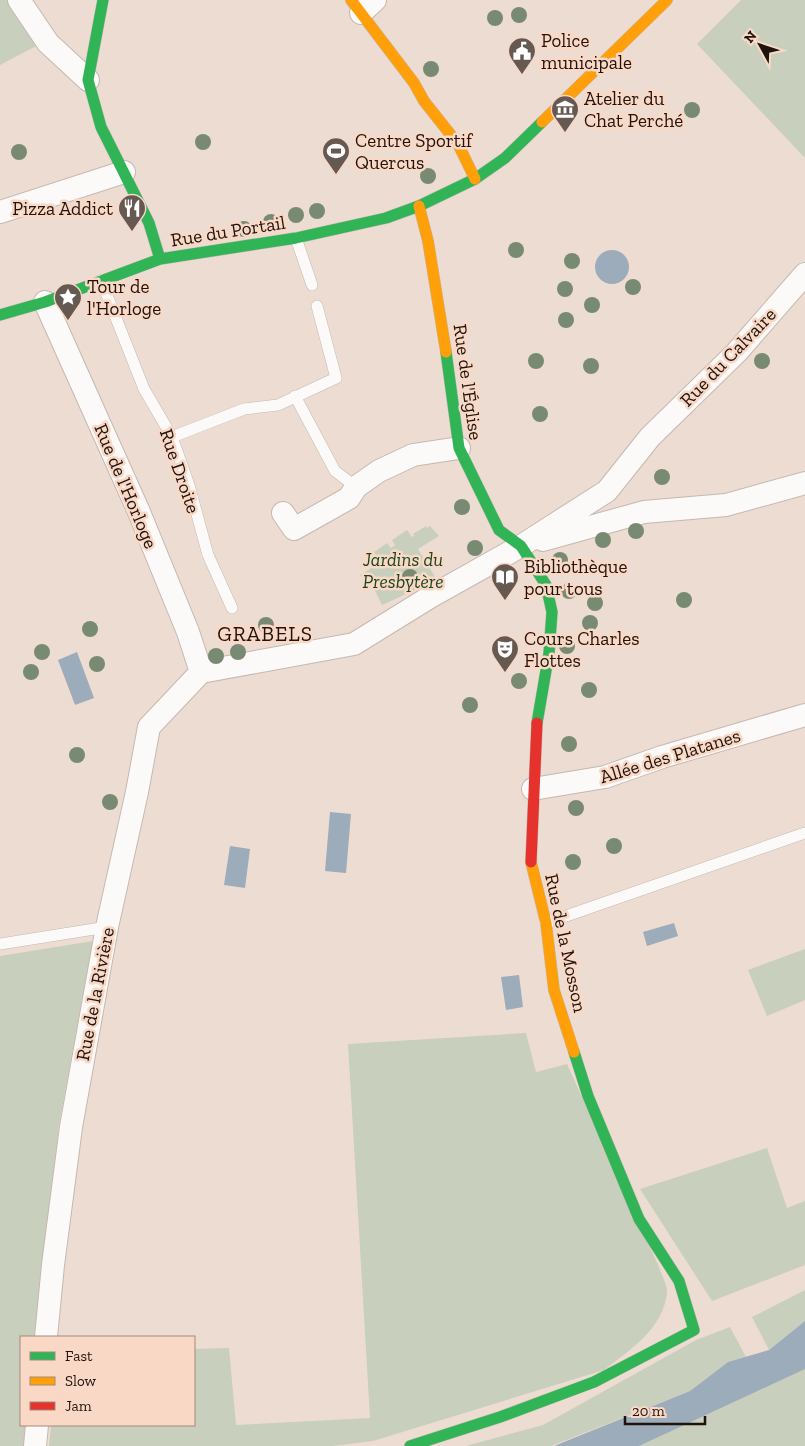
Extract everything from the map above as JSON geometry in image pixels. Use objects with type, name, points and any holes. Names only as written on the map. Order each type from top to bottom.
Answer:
[{"type":"street","points":[[19,0],[48,42],[88,80]]},
{"type":"street","points":[[103,0],[88,80],[102,127],[149,223],[160,259]]},
{"type":"street","name":"Rue du Portail","points":[[0,315],[45,302],[160,259],[296,238],[386,218],[418,206],[475,179],[513,151],[667,0]]},
{"type":"street","points":[[362,4],[424,101],[458,144],[475,179]]},
{"type":"street","points":[[0,212],[124,172]]},
{"type":"street","name":"Rue de l'Église","points":[[418,206],[428,241],[444,335],[459,448],[499,530],[520,546]]},
{"type":"street","name":"Rue du Calvaire","points":[[520,546],[607,491],[650,437],[737,352],[805,274]]},
{"type":"street","name":"Rue de l'Horloge","points":[[45,302],[138,512],[188,632],[201,672]]},
{"type":"street","points":[[283,514],[294,530],[349,498],[356,487],[379,471],[413,455],[459,448]]},
{"type":"street","points":[[201,672],[319,652],[354,644],[430,597],[520,546],[644,512],[726,505],[805,483]]},
{"type":"street","name":"Rue de la Mosson","points":[[410,1446],[422,1444],[500,1417],[594,1382],[694,1330],[679,1281],[640,1219],[588,1096],[554,990],[546,923],[531,864],[538,709],[549,653],[552,612],[546,585],[520,546]]},
{"type":"street","name":"Rue de la Rivière","points":[[46,1336],[53,1265],[71,1126],[107,927],[137,792],[149,727],[201,672]]},
{"type":"street","name":"Allée des Platanes","points":[[533,789],[605,777],[662,757],[805,715]]},
{"type":"street","points":[[35,1446],[37,1426]]},
{"type":"lane","points":[[296,238],[312,285]]},
{"type":"lane","name":"Rue Droite","points":[[101,280],[144,389],[172,436],[189,485],[208,555],[232,608]]},
{"type":"lane","points":[[172,436],[244,409],[278,405],[336,378],[317,306]]},
{"type":"lane","points":[[296,396],[335,471],[356,487]]},
{"type":"lane","points":[[546,923],[805,833]]},
{"type":"lane","points":[[0,944],[107,927]]},
{"type":"green space","points":[[0,0],[11,0],[40,44],[0,65]]},
{"type":"green space","points":[[741,0],[805,0],[805,158],[697,44]]},
{"type":"green space","name":"Jardins du Presbytère","points":[[426,526],[427,528],[430,526],[439,536],[418,549],[437,580],[382,605],[370,581],[365,583],[360,575],[380,563],[374,552],[387,543],[391,548],[395,545],[392,540],[407,530],[412,537],[414,536],[413,534]]},
{"type":"green space","points":[[93,941],[59,1124],[38,1336],[20,1336],[20,1426],[30,1426],[28,1446],[0,1446],[0,956]]},
{"type":"green space","points":[[805,949],[805,1000],[767,1016],[748,970]]},
{"type":"green space","points":[[526,1033],[536,1072],[567,1064],[659,1267],[667,1290],[664,1306],[652,1328],[644,1338],[604,1370],[373,1441],[333,1446],[49,1446],[51,1426],[195,1426],[195,1349],[229,1348],[236,1425],[370,1418],[348,1044]]},
{"type":"green space","points":[[767,1148],[787,1208],[805,1201],[805,1265],[712,1301],[640,1189]]},
{"type":"green space","points":[[805,1290],[805,1321],[769,1350],[752,1317]]},
{"type":"green space","points":[[730,1327],[746,1357],[728,1362],[690,1391],[551,1446],[466,1446],[543,1425],[696,1340]]},
{"type":"green space","points":[[805,1369],[805,1446],[638,1446],[800,1371]]},
{"type":"water","points":[[612,250],[619,251],[624,255],[628,260],[628,274],[624,279],[619,283],[612,284],[605,283],[600,279],[596,274],[595,267],[596,260],[600,255],[605,251]]},
{"type":"water","points":[[77,652],[94,698],[75,705],[58,660]]},
{"type":"water","points":[[330,812],[351,814],[346,873],[325,871]]},
{"type":"water","points":[[230,846],[250,849],[245,888],[224,885]]},
{"type":"water","points":[[674,923],[678,936],[647,946],[643,932]]},
{"type":"water","points":[[519,975],[523,1007],[506,1010],[501,977]]},
{"type":"water","points":[[805,1321],[805,1369],[639,1446],[554,1446],[690,1391],[728,1362],[769,1350]]},
{"type":"traffic: fast","points":[[103,0],[88,80],[101,127],[149,223],[160,259]]},
{"type":"traffic: fast","points":[[0,315],[45,302],[160,259],[296,238],[386,218],[419,206],[475,179],[505,158],[542,122]]},
{"type":"traffic: fast","points":[[446,352],[459,448],[499,530],[521,546],[546,585],[552,612],[549,653],[537,723]]},
{"type":"traffic: fast","points":[[410,1446],[500,1417],[594,1382],[694,1330],[679,1281],[639,1219],[588,1096],[574,1052]]},
{"type":"traffic: slow","points":[[351,0],[414,83],[424,101],[458,144],[475,179]]},
{"type":"traffic: slow","points":[[542,122],[667,0]]},
{"type":"traffic: slow","points":[[419,206],[428,241],[446,352]]},
{"type":"traffic: slow","points":[[531,862],[546,923],[554,990],[574,1052]]},
{"type":"traffic: jam","points":[[531,862],[537,723]]},
{"type":"place","name":"Police municipale","points":[[522,75]]},
{"type":"place","name":"Atelier du Chat Perché","points":[[565,133]]},
{"type":"place","name":"Centre Sportif Quercus","points":[[336,175]]},
{"type":"place","name":"Pizza Addict","points":[[132,232]]},
{"type":"place","name":"Tour de l'Horloge","points":[[68,321]]},
{"type":"place","name":"Bibliothèque pour tous","points":[[505,601]]},
{"type":"place","name":"Cours Charles Flottes","points":[[505,673]]},
{"type":"district","name":"GRABELS","points":[[265,633]]}]
